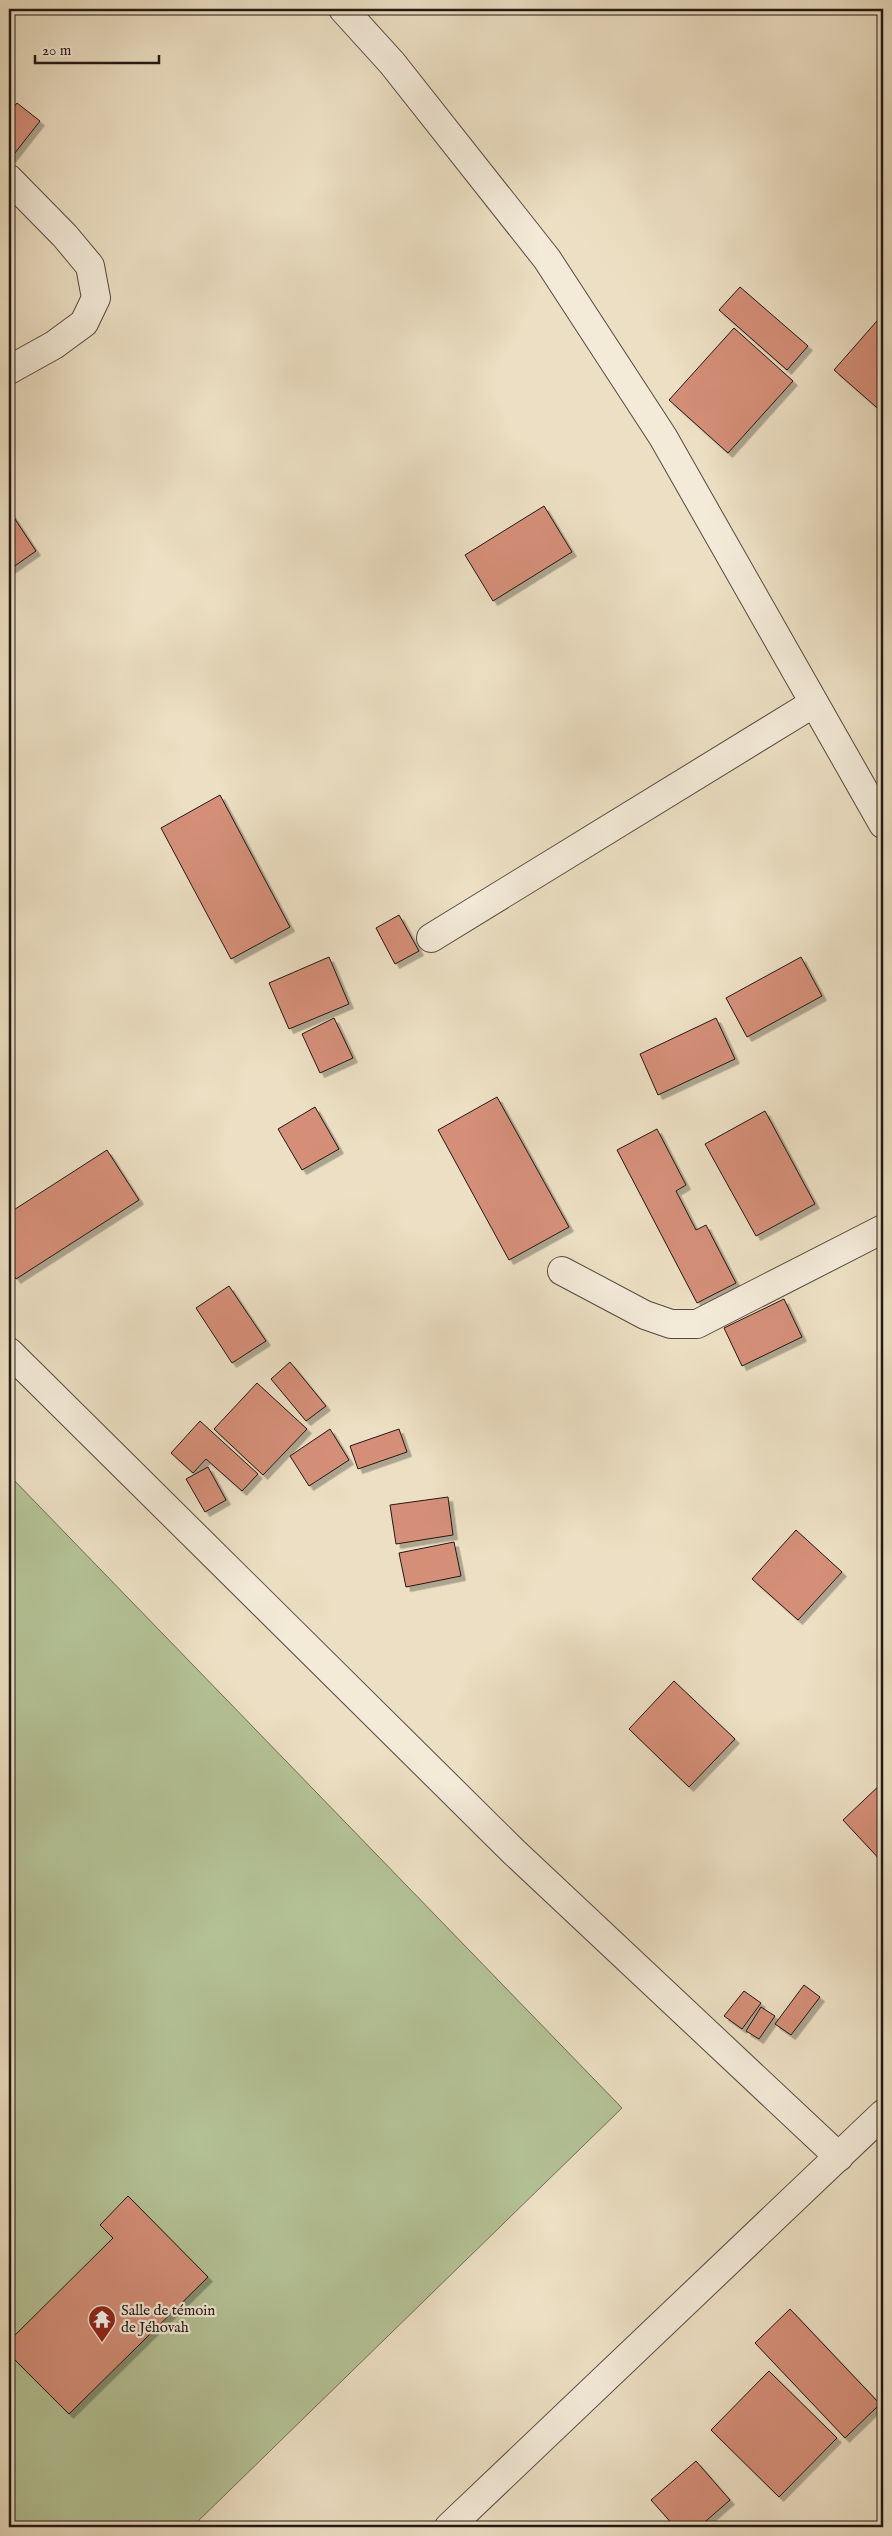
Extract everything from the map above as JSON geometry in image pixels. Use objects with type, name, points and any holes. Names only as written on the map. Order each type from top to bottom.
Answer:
[{"type":"street","points":[[344,9],[392,63],[547,259],[663,437],[883,824]]},
{"type":"street","points":[[9,179],[65,236],[90,266],[96,298],[84,323],[54,345],[9,370]]},
{"type":"street","points":[[431,938],[814,703]]},
{"type":"street","points":[[562,1271],[645,1315],[671,1324],[697,1324],[883,1229]]},
{"type":"street","points":[[9,1352],[514,1852],[839,2157]]},
{"type":"street","points":[[449,2527],[883,2114]]},
{"type":"green space","points":[[9,1475],[622,2108],[192,2527],[9,2527]]},
{"type":"building","points":[[17,103],[40,121],[11,158],[9,156],[9,113]]},
{"type":"building","points":[[740,287],[808,346],[787,370],[719,310]]},
{"type":"building","points":[[883,314],[883,413],[834,370]]},
{"type":"building","points":[[734,328],[793,381],[728,453],[669,400]]},
{"type":"building","points":[[544,506],[572,552],[493,601],[465,555]]},
{"type":"building","points":[[9,510],[36,551],[9,570]]},
{"type":"building","points":[[220,795],[290,927],[231,959],[161,828]]},
{"type":"building","points":[[399,915],[419,951],[395,964],[376,928]]},
{"type":"building","points":[[329,957],[349,1004],[289,1029],[269,983]]},
{"type":"building","points":[[801,957],[822,996],[747,1037],[726,998]]},
{"type":"building","points":[[334,1018],[353,1058],[320,1073],[302,1034]]},
{"type":"building","points":[[716,1018],[735,1059],[658,1095],[640,1054]]},
{"type":"building","points":[[497,1097],[569,1227],[509,1260],[438,1130]]},
{"type":"building","points":[[315,1107],[339,1149],[302,1170],[278,1129]]},
{"type":"building","points":[[765,1111],[815,1204],[756,1236],[705,1144]]},
{"type":"building","points":[[657,1129],[686,1185],[676,1191],[696,1230],[706,1225],[736,1283],[697,1303],[617,1150]]},
{"type":"building","points":[[107,1150],[139,1200],[16,1279],[9,1268],[9,1213]]},
{"type":"building","points":[[229,1286],[266,1341],[232,1363],[196,1308]]},
{"type":"building","points":[[784,1299],[802,1337],[742,1366],[724,1328]]},
{"type":"building","points":[[290,1362],[326,1406],[306,1421],[271,1379]]},
{"type":"building","points":[[257,1383],[307,1429],[263,1475],[214,1429]]},
{"type":"building","points":[[200,1421],[258,1474],[242,1491],[206,1459],[193,1473],[171,1453]]},
{"type":"building","points":[[330,1429],[349,1460],[309,1486],[290,1456]]},
{"type":"building","points":[[399,1429],[407,1452],[358,1469],[350,1446]]},
{"type":"building","points":[[208,1467],[226,1500],[205,1512],[186,1479]]},
{"type":"building","points":[[448,1497],[453,1535],[396,1544],[390,1505]]},
{"type":"building","points":[[796,1530],[842,1572],[798,1620],[752,1579]]},
{"type":"building","points":[[454,1542],[461,1576],[406,1587],[399,1553]]},
{"type":"building","points":[[674,1681],[735,1739],[689,1787],[629,1729]]},
{"type":"building","points":[[883,1782],[883,1863],[843,1820]]},
{"type":"building","points":[[804,1985],[820,1997],[791,2035],[775,2024]]},
{"type":"building","points":[[744,1991],[761,2003],[742,2029],[724,2016]]},
{"type":"building","points":[[761,2007],[775,2016],[759,2039],[746,2031]]},
{"type":"building","points":[[128,2196],[208,2277],[69,2414],[9,2354],[9,2341],[113,2238],[100,2225]]},
{"type":"building","points":[[790,2309],[880,2404],[845,2438],[755,2343]]},
{"type":"building","points":[[769,2371],[837,2438],[779,2497],[711,2430]]},
{"type":"building","points":[[696,2461],[730,2500],[699,2527],[675,2527],[651,2500]]},
{"type":"place","name":"Salle de témoin de Jéhovah","points":[[102,2343]]}]
